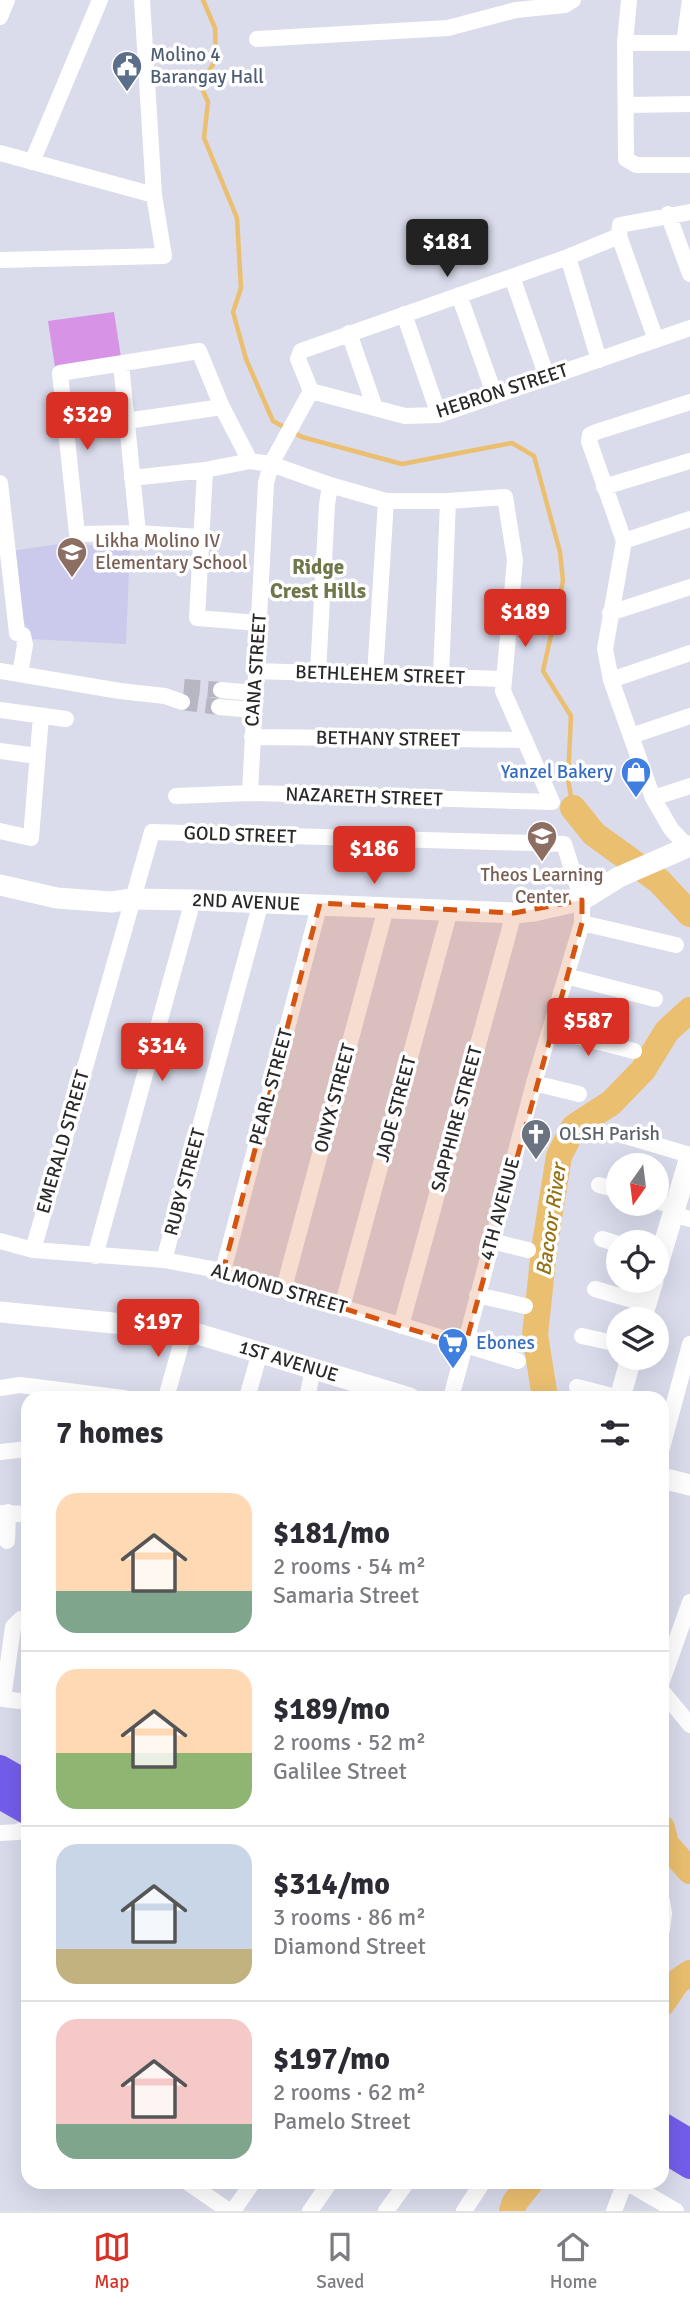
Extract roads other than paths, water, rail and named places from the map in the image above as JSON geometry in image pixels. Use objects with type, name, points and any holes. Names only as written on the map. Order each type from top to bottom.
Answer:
[{"type":"main road","points":[[1,1771],[21,1781]]},
{"type":"main road","points":[[0,1797],[21,1808]]},
{"type":"main road","points":[[669,2129],[690,2142]]},
{"type":"main road","points":[[669,2153],[690,2166]]},
{"type":"street","points":[[0,17],[7,0]]},
{"type":"street","points":[[32,162],[100,0]]},
{"type":"street","points":[[0,260],[164,256],[154,195],[142,0]]},
{"type":"street","points":[[257,39],[448,28],[516,10],[565,5],[573,0]]},
{"type":"street","points":[[629,0],[625,43],[625,156],[628,162],[636,165],[690,165]]},
{"type":"street","points":[[625,43],[687,43],[690,0]]},
{"type":"street","points":[[625,105],[690,104]]},
{"type":"street","points":[[0,153],[154,195]]},
{"type":"street","points":[[656,340],[619,236],[620,225],[690,212]]},
{"type":"street","points":[[668,214],[690,274]]},
{"type":"street","points":[[311,391],[298,359],[299,354],[349,333],[568,257],[619,236]]},
{"type":"street","points":[[568,257],[599,360]]},
{"type":"street","points":[[512,277],[547,377]]},
{"type":"street","points":[[458,295],[495,396]]},
{"type":"street","points":[[404,314],[439,415]]},
{"type":"street","name":"HEBRON STREET","points":[[311,391],[405,416],[439,415],[690,328]]},
{"type":"street","points":[[349,333],[374,408]]},
{"type":"street","points":[[200,537],[138,533],[77,534],[60,373],[199,351],[222,407],[250,461]]},
{"type":"street","points":[[121,364],[138,533]]},
{"type":"street","name":"CANA STREET","points":[[250,793],[266,483],[271,464],[311,391]]},
{"type":"street","points":[[686,849],[653,798],[611,680],[605,649],[624,541],[589,441],[590,435],[690,402]]},
{"type":"street","points":[[126,421],[222,407]]},
{"type":"street","points":[[132,478],[205,470],[250,461],[271,464],[386,501],[505,497],[515,560],[503,691],[525,740]]},
{"type":"street","points":[[604,487],[690,461]]},
{"type":"street","points":[[205,470],[197,618],[260,623]]},
{"type":"street","points":[[0,483],[17,633]]},
{"type":"street","points":[[318,673],[330,485]]},
{"type":"street","points":[[374,675],[386,501]]},
{"type":"street","points":[[441,676],[448,501]]},
{"type":"street","points":[[624,541],[690,519]]},
{"type":"street","points":[[610,613],[690,587]]},
{"type":"street","points":[[0,632],[23,635],[26,645],[20,674]]},
{"type":"street","points":[[611,680],[690,653]]},
{"type":"street","points":[[0,671],[165,696],[183,695]]},
{"type":"street","name":"BETHLEHEM STREET","points":[[256,671],[503,679]]},
{"type":"street","points":[[221,690],[254,693]]},
{"type":"street","points":[[219,707],[253,710]]},
{"type":"street","points":[[0,710],[66,719]]},
{"type":"street","points":[[0,831],[31,838],[41,716]]},
{"type":"street","points":[[631,736],[690,716]]},
{"type":"street","name":"BETHANY STREET","points":[[252,737],[525,740]]},
{"type":"street","name":"NAZARETH STREET","points":[[176,796],[250,793],[552,802],[525,740]]},
{"type":"street","points":[[0,751],[37,756]]},
{"type":"street","points":[[653,798],[690,786]]},
{"type":"street","name":"EMERALD STREET","points":[[33,1250],[152,832]]},
{"type":"street","name":"GOLD STREET","points":[[152,832],[564,844],[582,900]]},
{"type":"street","name":"2ND AVENUE","points":[[0,885],[57,898],[111,902],[132,899],[193,900],[514,913],[582,900],[619,877],[686,849]]},
{"type":"street","points":[[95,1256],[193,900]]},
{"type":"street","name":"4TH AVENUE","points":[[453,1391],[534,1083],[582,923],[582,900]]},
{"type":"street","name":"RUBY STREET","points":[[164,1260],[261,902]]},
{"type":"street","name":"PEARL STREET","points":[[223,1271],[320,904]]},
{"type":"street","name":"ONYX STREET","points":[[284,1288],[386,908]]},
{"type":"street","name":"JADE STREET","points":[[342,1307],[450,910]]},
{"type":"street","name":"SAPPHIRE STREET","points":[[401,1326],[514,913]]},
{"type":"street","points":[[582,923],[676,945]]},
{"type":"street","points":[[566,976],[655,999]]},
{"type":"street","points":[[551,1030],[634,1051]]},
{"type":"street","points":[[534,1083],[579,1094]]},
{"type":"street","points":[[612,1132],[690,1159],[668,1230]]},
{"type":"street","points":[[599,1185],[606,1187]]},
{"type":"street","points":[[602,1239],[606,1240]]},
{"type":"street","name":"ALMOND STREET","points":[[0,1241],[33,1250],[164,1260],[223,1271],[518,1361]]},
{"type":"street","points":[[491,1241],[528,1250]]},
{"type":"street","points":[[595,1289],[633,1307]]},
{"type":"street","points":[[477,1295],[525,1306]]},
{"type":"street","name":"1ST AVENUE","points":[[0,1312],[185,1330],[313,1369],[371,1391]]},
{"type":"street","points":[[168,1391],[185,1330]]},
{"type":"street","points":[[582,1336],[606,1341]]},
{"type":"street","points":[[669,1422],[690,1344]]},
{"type":"street","points":[[249,1391],[260,1352]]},
{"type":"street","points":[[308,1391],[313,1369]]},
{"type":"street","points":[[622,1391],[628,1370]]},
{"type":"street","points":[[0,1388],[20,1385],[68,1391]]},
{"type":"street","points":[[578,1387],[593,1391]]},
{"type":"street","points":[[0,1452],[21,1450]]},
{"type":"street","points":[[669,1480],[690,1485]]},
{"type":"street","points":[[4,1513],[6,1541]]},
{"type":"street","points":[[669,1661],[690,1602]]},
{"type":"street","points":[[21,1619],[13,1627],[2,1699],[21,1701]]},
{"type":"street","points":[[669,1700],[690,1725]]},
{"type":"street","points":[[0,1833],[21,1830]]},
{"type":"street","points":[[198,2189],[231,2211],[248,2189]]},
{"type":"street","points":[[310,2211],[325,2189]]},
{"type":"street","points":[[386,2211],[402,2189]]},
{"type":"street","points":[[464,2211],[478,2189]]},
{"type":"street","points":[[614,2211],[623,2189]]},
{"type":"street","points":[[638,2189],[676,2211]]},
{"type":"waterway","name":"Bacoor River","points":[[203,0],[215,28],[216,60],[200,84],[208,102],[204,138],[237,218],[241,288],[233,312],[246,359],[273,421],[302,437],[402,464],[512,443],[534,456],[560,552],[563,581],[543,671],[571,716],[568,779],[573,808]]},
{"type":"waterway","name":"Bacoor River","points":[[573,808],[594,834],[659,881],[690,914]]},
{"type":"waterway","name":"Bacoor River","points":[[544,1391],[535,1335],[544,1250],[559,1156],[574,1127],[611,1103],[643,1070],[667,1031],[690,1010]]},
{"type":"waterway","name":"Bacoor River","points":[[669,1847],[690,1871]]},
{"type":"waterway","name":"Bacoor River","points":[[669,1994],[677,1982],[690,1973]]},
{"type":"waterway","name":"Bacoor River","points":[[512,2211],[515,2202],[525,2189]]},
{"type":"tunnel","points":[[184,687],[221,690]]},
{"type":"tunnel","points":[[182,702],[219,707]]},
{"type":"place","name":"Molino 4 Barangay Hall","points":[[127,93]]},
{"type":"place","name":"Likha Molino IV Elementary School","points":[[72,579]]},
{"type":"place","name":"Yanzel Bakery","points":[[636,799]]},
{"type":"place","name":"Theos Learning Center","points":[[542,863]]},
{"type":"place","name":"OLSH Parish","points":[[536,1161]]},
{"type":"place","name":"Ebones","points":[[453,1370]]},
{"type":"district","name":"Ridge Crest Hills","points":[[318,579]]}]
